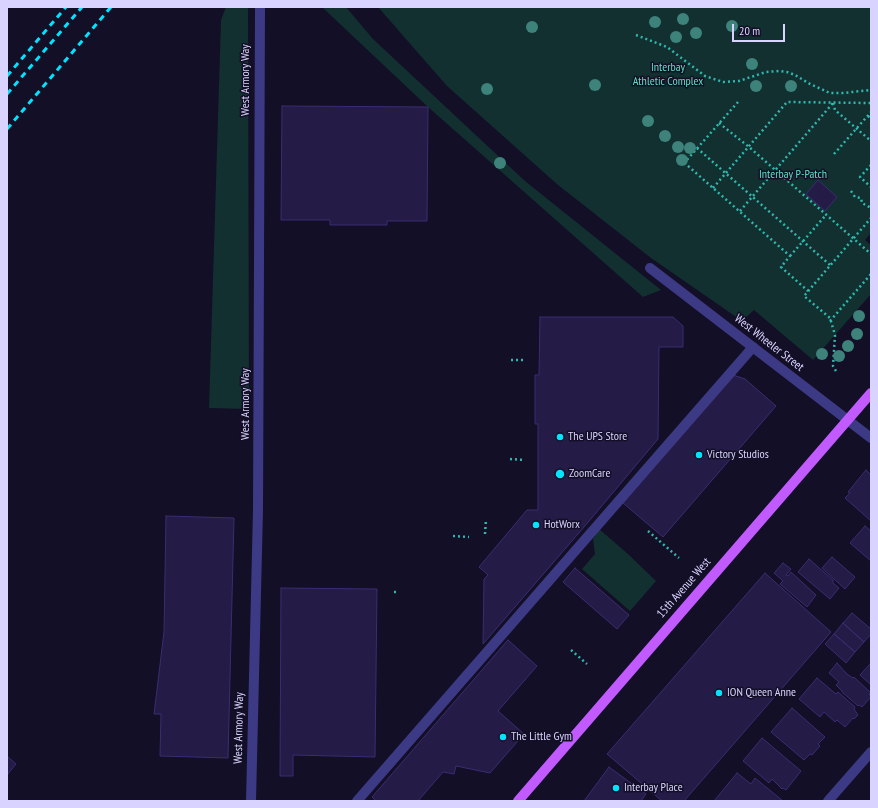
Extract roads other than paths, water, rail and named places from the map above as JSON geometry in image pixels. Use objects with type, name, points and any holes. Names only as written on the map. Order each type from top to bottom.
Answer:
[{"type":"main road","name":"15th Avenue West","points":[[518,801],[871,393]]},
{"type":"street","name":"West Armory Way","points":[[251,801],[258,510],[260,7]]},
{"type":"street","name":"West Wheeler Street","points":[[650,268],[871,438]]},
{"type":"street","points":[[357,801],[753,347]]},
{"type":"street","points":[[828,801],[871,752]]},
{"type":"railway","points":[[7,76],[66,7]]},
{"type":"railway","points":[[7,94],[82,7]]},
{"type":"railway","points":[[7,129],[111,7]]},
{"type":"place","name":"The UPS Store","points":[[560,437]]},
{"type":"place","name":"Victory Studios","points":[[699,455]]},
{"type":"place","name":"ZoomCare","points":[[560,474]]},
{"type":"place","name":"HotWorx","points":[[536,525]]},
{"type":"place","name":"ION Queen Anne","points":[[719,693]]},
{"type":"place","name":"The Little Gym","points":[[503,737]]},
{"type":"place","name":"Interbay Place","points":[[616,788]]},
{"type":"park label","name":"Interbay Athletic Complex","points":[[668,75]]},
{"type":"park label","name":"Interbay P-Patch","points":[[793,175]]}]
